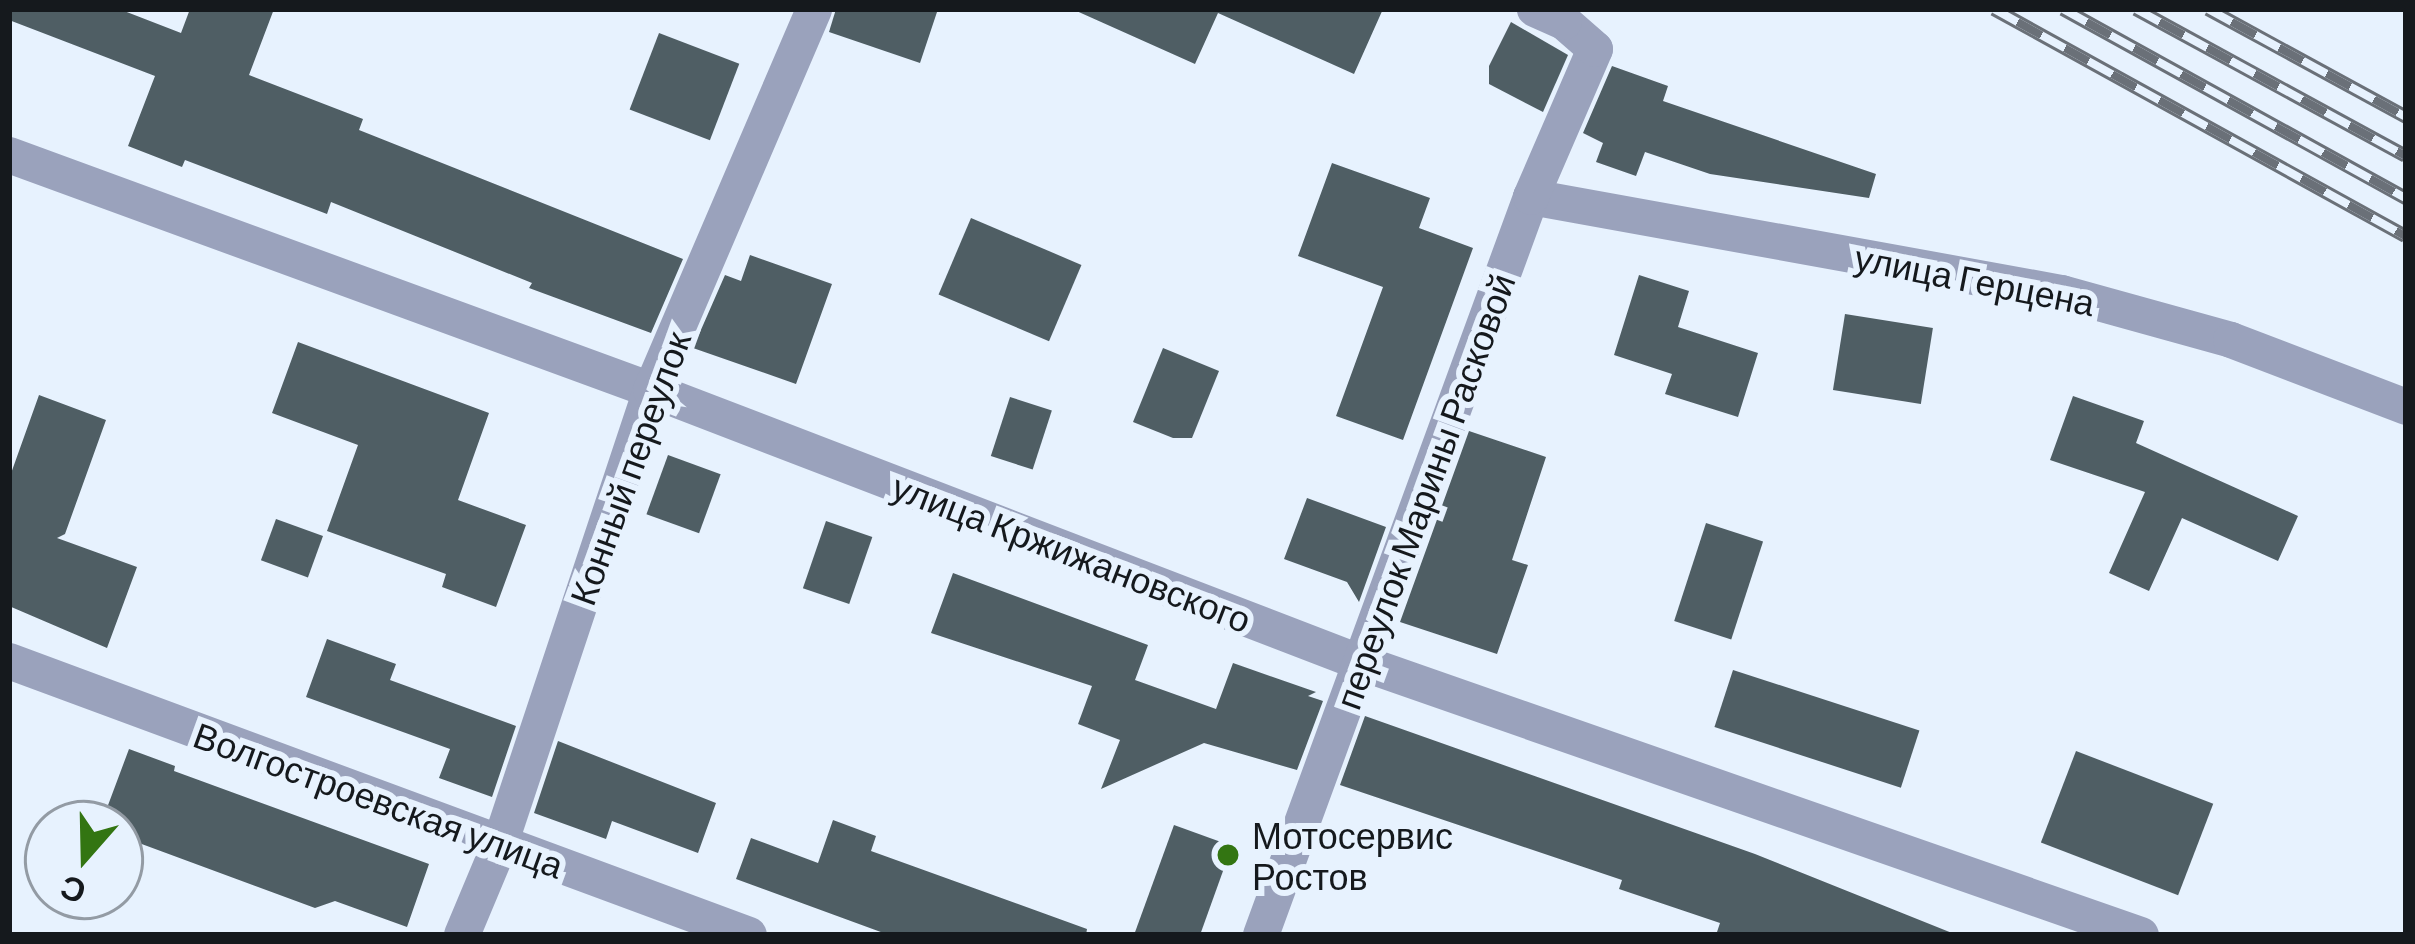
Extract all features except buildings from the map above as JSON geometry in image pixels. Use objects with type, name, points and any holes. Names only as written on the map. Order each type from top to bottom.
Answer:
[{"type":"street","name":"Конный переулок","points":[[462,935],[500,844],[651,390],[814,9]]},
{"type":"street","name":"переулок Марины Расковой","points":[[1261,935],[1531,197],[1594,49],[1564,22],[1535,9]]},
{"type":"street","name":"улица Кржижановского","points":[[9,155],[651,390],[1362,663],[2141,935]]},
{"type":"street","name":"улица Герцена","points":[[1531,197],[2062,292],[2231,340],[2406,407]]},
{"type":"street","name":"Волгостроевская улица","points":[[9,662],[749,935]]},
{"type":"railway","points":[[1994,9],[2406,236]]},
{"type":"railway","points":[[2063,9],[2406,198]]},
{"type":"railway","points":[[2136,9],[2406,156]]},
{"type":"railway","points":[[2208,9],[2406,117]]},
{"type":"place","name":"Мотосервис Ростов","points":[[1228,855]]}]
